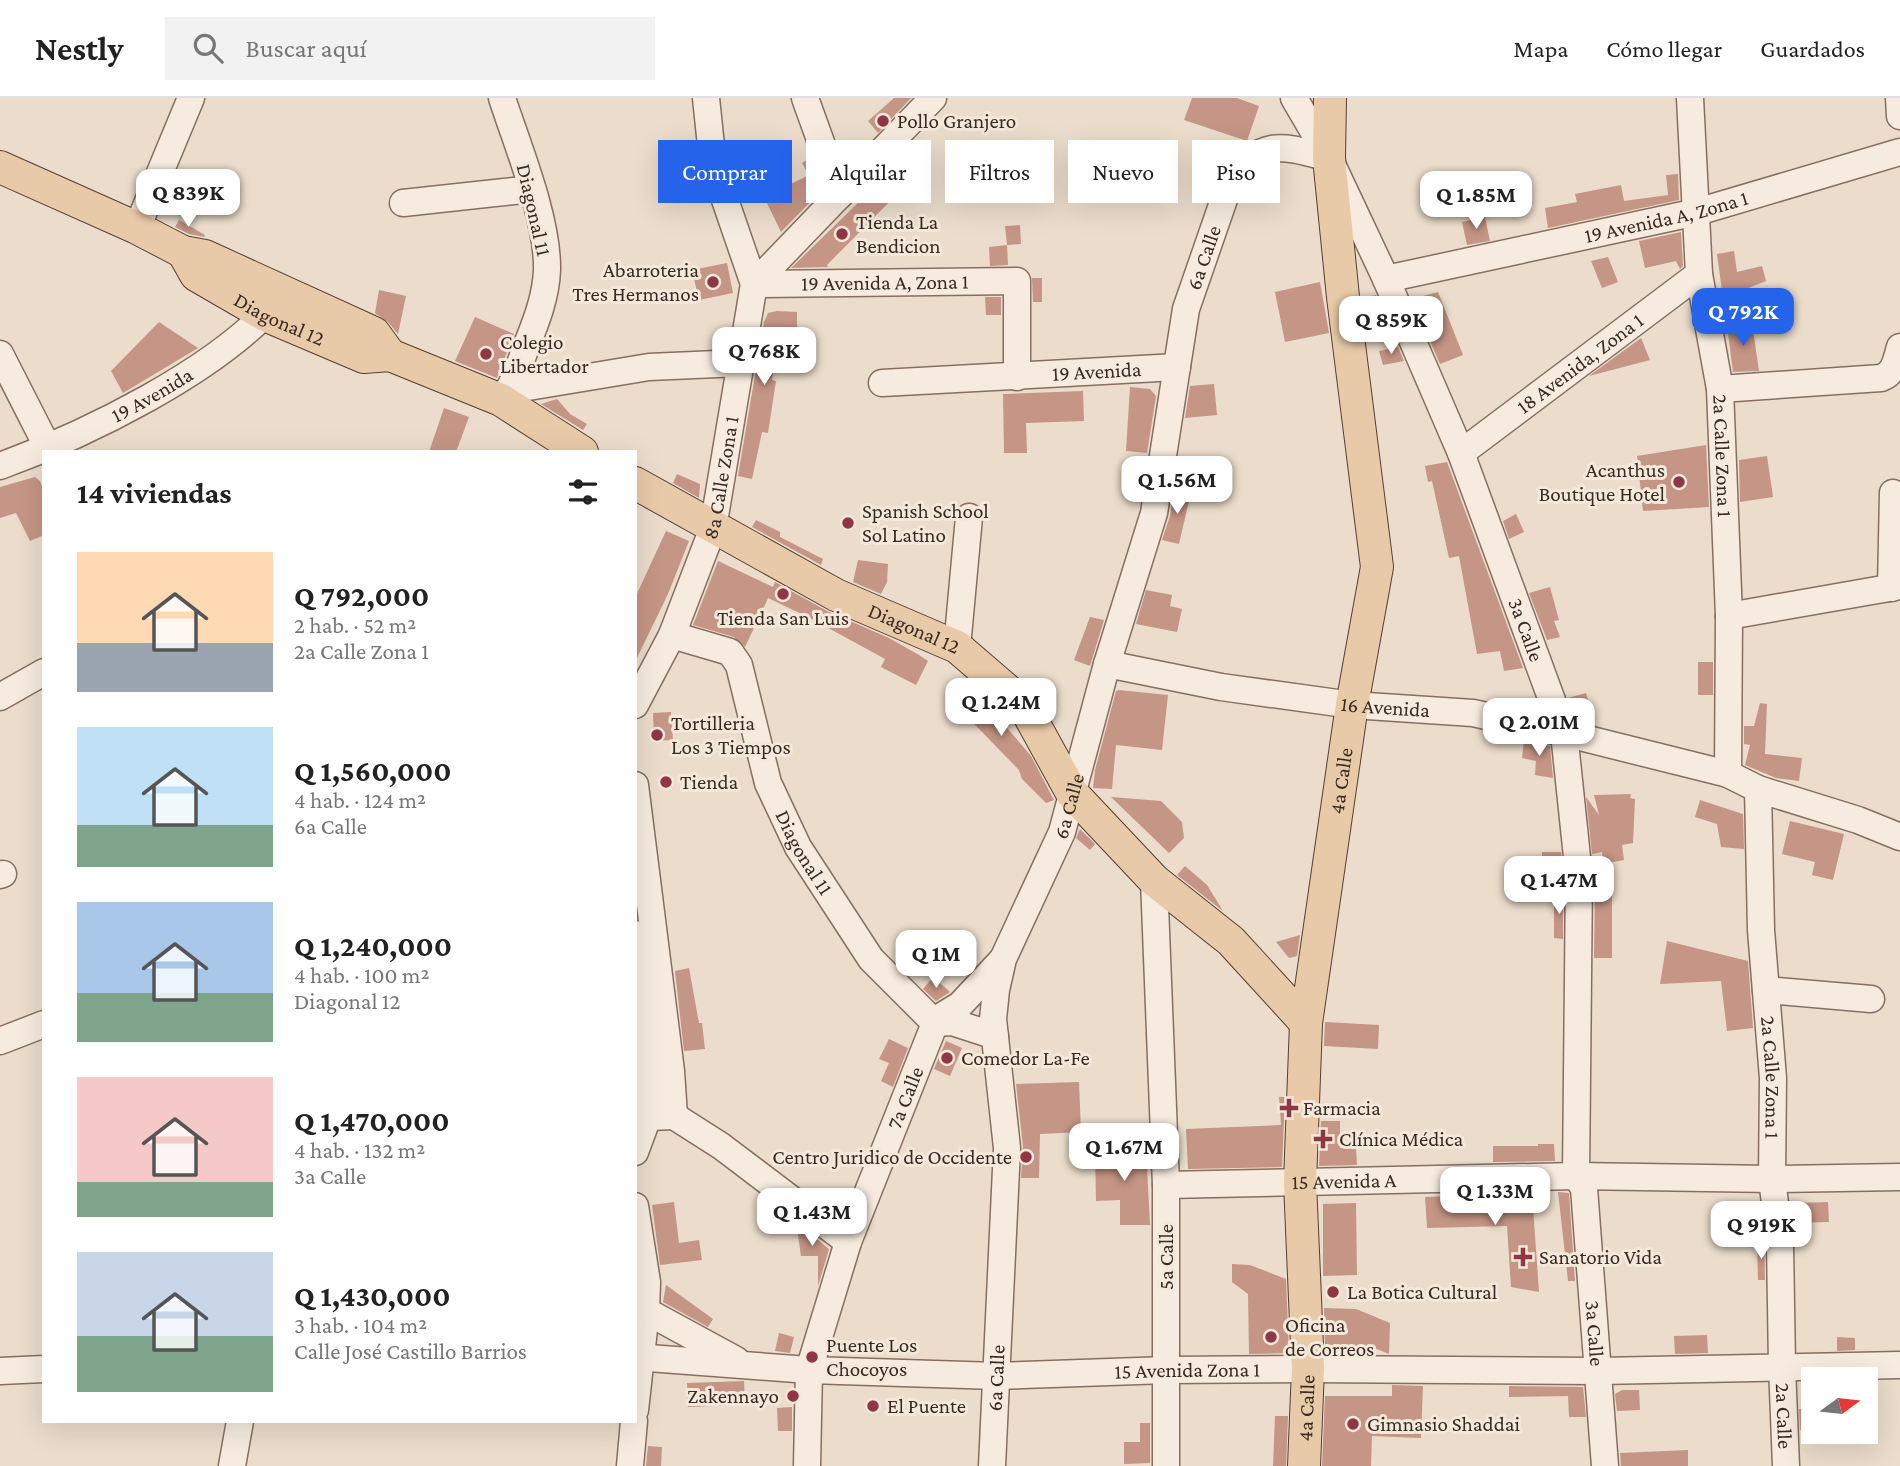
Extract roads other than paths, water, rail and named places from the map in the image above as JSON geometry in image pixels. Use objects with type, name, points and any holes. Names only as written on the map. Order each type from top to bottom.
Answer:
[{"type":"main road","name":"4a Calle","points":[[1304,1466],[1308,1369],[1300,1182],[1307,1023],[1352,705],[1377,567],[1343,297],[1329,158],[1330,98]]},
{"type":"main road","name":"Diagonal 12","points":[[0,167],[137,228],[183,252],[205,256],[275,303],[374,333],[390,355],[505,395],[580,450]]},
{"type":"main road","name":"Diagonal 12","points":[[637,484],[836,595],[957,647],[1023,704],[1072,793],[1153,880],[1231,941],[1307,1023]]},
{"type":"street","points":[[137,228],[191,98]]},
{"type":"street","name":"Diagonal 11","points":[[502,98],[532,189],[546,250],[546,279],[538,317],[505,395]]},
{"type":"street","points":[[706,98],[708,140],[713,165],[754,284],[832,203]]},
{"type":"street","points":[[805,98],[820,140]]},
{"type":"street","points":[[893,140],[933,98]]},
{"type":"street","name":"3a Calle","points":[[1294,98],[1329,158],[1387,279],[1461,453],[1564,733],[1579,876],[1576,1176],[1584,1188],[1605,1466]]},
{"type":"street","name":"2a Calle Zona 1","points":[[1690,98],[1699,274],[1720,389],[1729,616],[1728,774]]},
{"type":"street","points":[[1899,98],[1900,116]]},
{"type":"street","name":"6a Calle","points":[[992,1466],[1007,1148],[993,1019],[1003,959],[1062,832],[1107,664],[1154,513],[1186,309],[1230,182],[1242,164],[1256,154],[1273,148],[1288,148],[1329,158]]},
{"type":"street","name":"19 Avenida A, Zona 1","points":[[1387,279],[1697,212],[1900,152]]},
{"type":"street","points":[[402,203],[532,189]]},
{"type":"street","name":"18 Avenida, Zona 1","points":[[1461,453],[1699,274]]},
{"type":"street","name":"19 Avenida A, Zona 1","points":[[754,284],[1017,282],[1017,377]]},
{"type":"street","name":"8a Calle Zona 1","points":[[637,699],[671,635],[713,528],[754,284]]},
{"type":"street","name":"19 Avenida","points":[[49,450],[148,397],[212,358],[275,303]]},
{"type":"street","points":[[1720,389],[1881,378],[1894,368],[1900,347]]},
{"type":"street","points":[[0,354],[49,450]]},
{"type":"street","points":[[505,395],[649,367],[740,363]]},
{"type":"street","name":"19 Avenida","points":[[882,383],[1177,368]]},
{"type":"street","name":"19 Avenida","points":[[0,466],[42,452]]},
{"type":"street","points":[[1729,616],[1895,587],[1893,493]]},
{"type":"street","points":[[957,647],[970,517]]},
{"type":"street","name":"Diagonal 11","points":[[671,635],[730,652],[739,665],[768,783],[798,847],[871,959],[935,1023]]},
{"type":"street","name":"16 Avenida","points":[[1107,664],[1221,687],[1352,705],[1473,713],[1728,774],[1758,789],[1858,820],[1900,837]]},
{"type":"street","points":[[0,696],[42,673]]},
{"type":"street","name":"2a Calle Zona 1","points":[[1758,789],[1761,930],[1773,1078],[1772,1179],[1780,1244],[1782,1366]]},
{"type":"street","points":[[637,801],[668,1044],[674,1116]]},
{"type":"street","name":"5a Calle","points":[[1153,880],[1166,1185],[1166,1466]]},
{"type":"street","points":[[637,957],[648,1117],[637,1147]]},
{"type":"street","points":[[935,1023],[960,1005],[1003,959]]},
{"type":"street","points":[[1766,990],[1871,999]]},
{"type":"street","points":[[935,1023],[952,1022],[995,1036]]},
{"type":"street","name":"7a Calle","points":[[807,1466],[809,1370],[848,1241],[935,1023]]},
{"type":"street","points":[[0,1041],[42,1025]]},
{"type":"street","points":[[648,1117],[674,1116],[721,1146],[848,1241]]},
{"type":"street","name":"15 Avenida A","points":[[1166,1185],[1576,1176],[1772,1179],[1900,1177]]},
{"type":"street","points":[[637,1220],[646,1282],[641,1305],[637,1375]]},
{"type":"street","points":[[641,1305],[744,1365]]},
{"type":"street","name":"15 Avenida Zona 1","points":[[638,1357],[809,1370],[997,1376],[1167,1370],[1598,1371],[1900,1366]]},
{"type":"street","name":"2a Calle","points":[[1782,1366],[1786,1466]]},
{"type":"street","points":[[0,1371],[42,1369]]},
{"type":"street","points":[[232,1466],[240,1423]]},
{"type":"street","points":[[630,1466],[634,1423]]},
{"type":"place","name":"Pollo Granjero","points":[[883,121]]},
{"type":"place","name":"Tienda La Bendicion","points":[[842,234]]},
{"type":"place","name":"Abarroteria Tres Hermanos","points":[[713,282]]},
{"type":"place","name":"Colegio Libertador","points":[[486,354]]},
{"type":"place","name":"Acanthus Boutique Hotel","points":[[1679,482]]},
{"type":"place","name":"Spanish School Sol Latino","points":[[848,523]]},
{"type":"place","name":"Tienda San Luis","points":[[783,594]]},
{"type":"place","name":"Tortilleria Los 3 Tiempos","points":[[657,735]]},
{"type":"place","name":"Tienda","points":[[666,782]]},
{"type":"place","name":"Comedor La-Fe","points":[[947,1058]]},
{"type":"place","name":"Farmacia","points":[[1289,1108]]},
{"type":"place","name":"Clínica Médica","points":[[1323,1139]]},
{"type":"place","name":"Centro Juridico de Occidente","points":[[1026,1157]]},
{"type":"place","name":"Sanatorio Vida","points":[[1523,1257]]},
{"type":"place","name":"La Botica Cultural","points":[[1333,1292]]},
{"type":"place","name":"Oficina de Correos","points":[[1271,1337]]},
{"type":"place","name":"Puente Los Chocoyos","points":[[812,1357]]},
{"type":"place","name":"Zakennayo","points":[[793,1396]]},
{"type":"place","name":"El Puente","points":[[873,1406]]},
{"type":"place","name":"Gimnasio Shaddai","points":[[1353,1424]]}]
